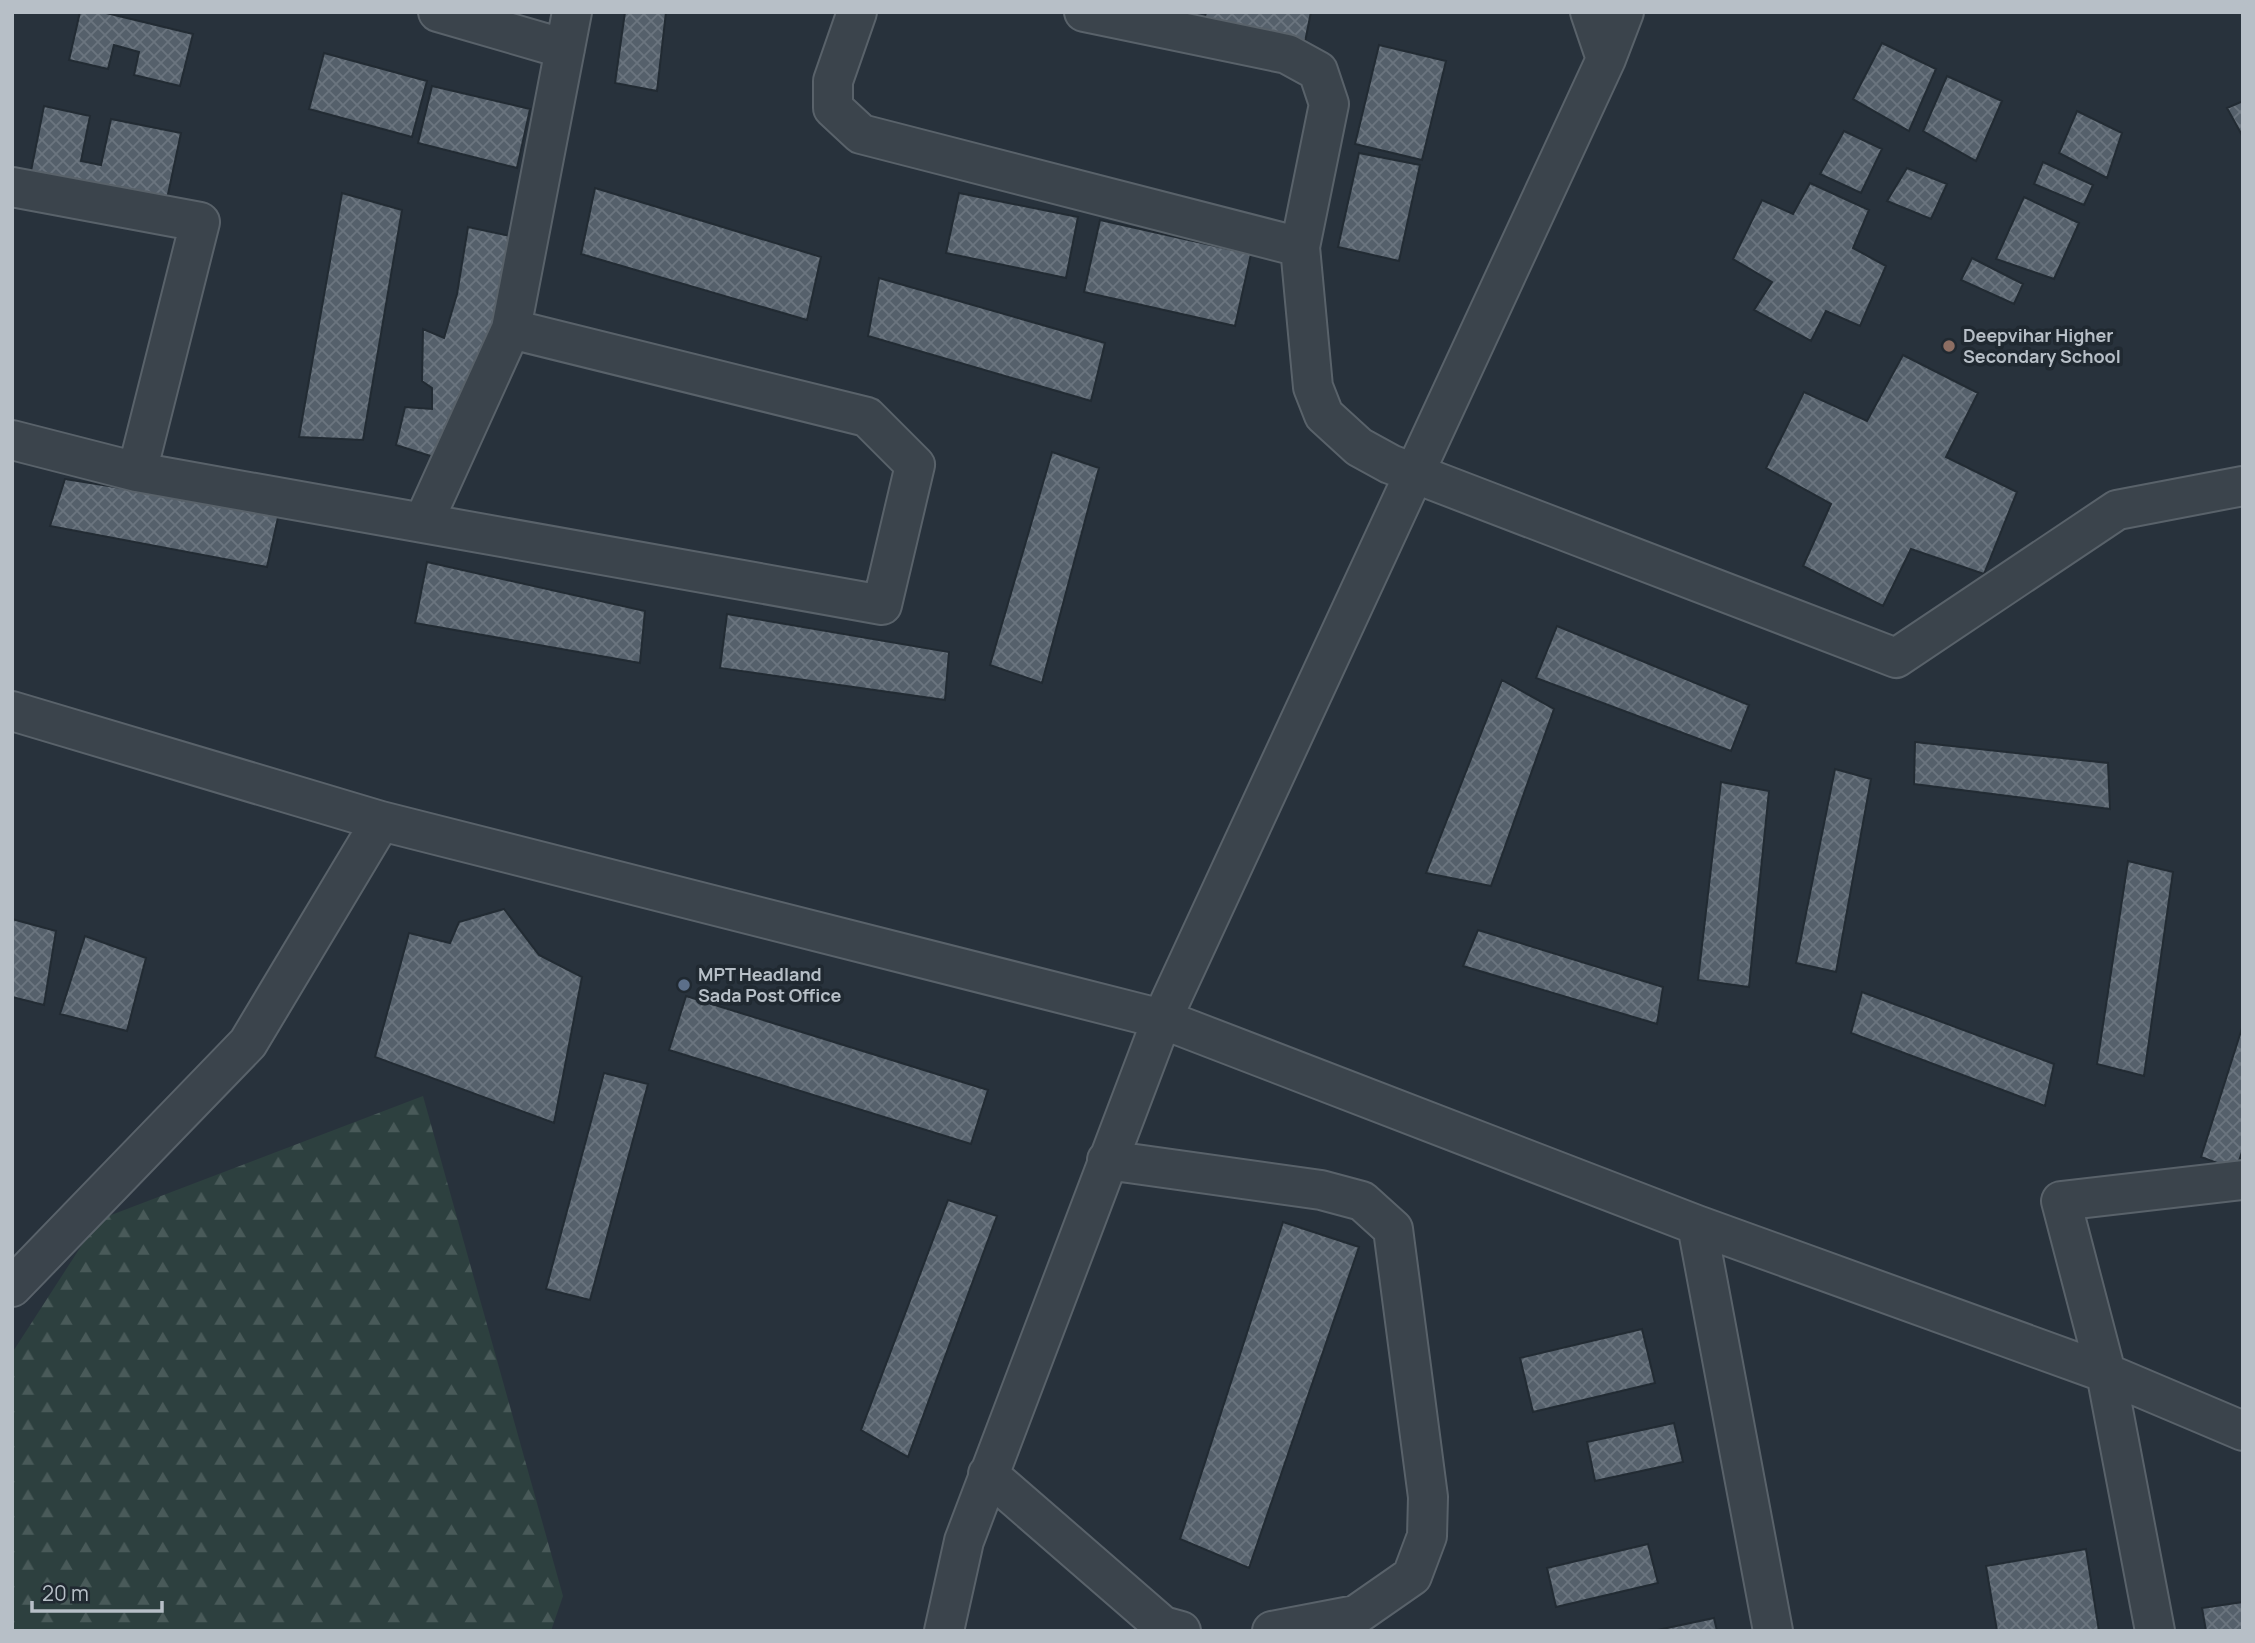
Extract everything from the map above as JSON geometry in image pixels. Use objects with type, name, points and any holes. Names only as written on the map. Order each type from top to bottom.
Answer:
[{"type":"street","points":[[438,12],[565,49]]},
{"type":"street","points":[[423,523],[511,328],[572,12]]},
{"type":"street","points":[[857,12],[833,81],[833,108],[861,134],[1300,247]]},
{"type":"street","points":[[1084,12],[1287,54],[1318,71],[1329,104],[1300,247],[1313,387],[1324,415],[1359,447],[1390,464],[1896,658],[2117,510],[2243,486]]},
{"type":"street","points":[[1590,12],[1606,59]]},
{"type":"street","points":[[944,1631],[964,1541],[1162,1019],[1606,59],[1624,12]]},
{"type":"street","points":[[12,187],[200,222],[136,472]]},
{"type":"street","points":[[12,440],[136,472],[882,605],[915,465],[867,417],[511,328]]},
{"type":"street","points":[[12,711],[381,821],[1162,1019],[1697,1225],[2106,1373],[2243,1431]]},
{"type":"street","points":[[12,1287],[248,1043],[381,821]]},
{"type":"street","points":[[1107,1160],[1321,1190],[1362,1201],[1393,1229],[1428,1497],[1427,1536],[1412,1576],[1356,1615],[1272,1631]]},
{"type":"street","points":[[2155,1631],[2106,1373],[2061,1201],[2243,1180]]},
{"type":"street","points":[[1697,1225],[1773,1631]]},
{"type":"street","points":[[988,1474],[1163,1626],[1181,1631]]},
{"type":"green space","points":[[423,1096],[563,1596],[551,1631],[12,1631],[12,1353],[98,1220]]},
{"type":"building","points":[[80,12],[102,12],[193,34],[180,86],[134,75],[139,52],[114,45],[108,69],[69,60]]},
{"type":"building","points":[[625,12],[666,12],[657,91],[615,83]]},
{"type":"building","points":[[1206,12],[1311,12],[1305,42],[1204,22]]},
{"type":"building","points":[[1882,43],[1936,69],[1909,131],[1853,99]]},
{"type":"building","points":[[1379,45],[1446,61],[1422,160],[1355,144]]},
{"type":"building","points":[[324,53],[427,81],[412,137],[309,109]]},
{"type":"building","points":[[1947,76],[2002,101],[1976,161],[1923,131]]},
{"type":"building","points":[[432,86],[530,109],[517,168],[418,143]]},
{"type":"building","points":[[2243,101],[2243,137],[2227,108]]},
{"type":"building","points":[[44,106],[90,116],[81,161],[101,165],[111,119],[181,133],[167,199],[31,171]]},
{"type":"building","points":[[2077,111],[2122,133],[2107,178],[2059,153]]},
{"type":"building","points":[[1844,131],[1882,149],[1861,193],[1820,174]]},
{"type":"building","points":[[1359,153],[1420,165],[1399,261],[1338,247]]},
{"type":"building","points":[[2043,162],[2093,185],[2084,205],[2034,184]]},
{"type":"building","points":[[1907,168],[1947,184],[1931,219],[1887,201]]},
{"type":"building","points":[[1810,183],[1869,210],[1853,248],[1886,266],[1860,326],[1826,311],[1811,341],[1754,310],[1772,282],[1733,259],[1762,200],[1793,214]]},
{"type":"building","points":[[595,188],[821,257],[807,320],[581,254]]},
{"type":"building","points":[[342,193],[402,210],[363,440],[299,437]]},
{"type":"building","points":[[959,193],[1078,217],[1066,278],[946,253]]},
{"type":"building","points":[[2024,197],[2079,223],[2054,279],[1996,259]]},
{"type":"building","points":[[1100,220],[1251,254],[1235,326],[1084,292]]},
{"type":"building","points":[[468,227],[515,237],[497,314],[437,458],[396,445],[405,407],[432,409],[432,388],[422,381],[423,329],[444,338],[457,294]]},
{"type":"building","points":[[1972,258],[2023,284],[2014,304],[1961,280]]},
{"type":"building","points":[[879,278],[1105,343],[1091,401],[868,336]]},
{"type":"building","points":[[1903,355],[1978,393],[1946,457],[2017,492],[1984,574],[1911,549],[1883,606],[1803,566],[1831,504],[1766,468],[1804,392],[1867,421]]},
{"type":"building","points":[[1052,452],[1099,468],[1042,683],[990,665]]},
{"type":"building","points":[[65,479],[279,513],[267,567],[50,526]]},
{"type":"building","points":[[427,562],[645,611],[640,663],[415,623]]},
{"type":"building","points":[[727,614],[949,652],[945,700],[720,668]]},
{"type":"building","points":[[1557,626],[1749,705],[1731,751],[1536,678]]},
{"type":"building","points":[[1502,680],[1554,709],[1491,886],[1426,873]]},
{"type":"building","points":[[1915,742],[2108,763],[2110,809],[1914,784]]},
{"type":"building","points":[[1835,769],[1871,779],[1836,972],[1796,963]]},
{"type":"building","points":[[1721,782],[1769,791],[1749,987],[1698,980]]},
{"type":"building","points":[[2128,861],[2173,872],[2144,1076],[2097,1064]]},
{"type":"building","points":[[504,909],[539,955],[582,977],[554,1123],[375,1057],[409,933],[450,943],[459,922]]},
{"type":"building","points":[[12,919],[56,931],[44,1005],[12,997]]},
{"type":"building","points":[[1478,930],[1663,987],[1657,1024],[1463,966]]},
{"type":"building","points":[[85,936],[146,958],[127,1031],[60,1014]]},
{"type":"building","points":[[1862,992],[2054,1064],[2045,1106],[1851,1033]]},
{"type":"building","points":[[686,996],[988,1090],[971,1144],[669,1050]]},
{"type":"building","points":[[2243,1025],[2243,1149],[2236,1170],[2201,1157]]},
{"type":"building","points":[[604,1073],[648,1084],[590,1300],[546,1289]]},
{"type":"building","points":[[948,1200],[997,1216],[908,1457],[861,1430]]},
{"type":"building","points":[[1283,1222],[1359,1247],[1249,1568],[1180,1539]]},
{"type":"building","points":[[1642,1329],[1655,1383],[1533,1412],[1520,1358]]},
{"type":"building","points":[[1674,1423],[1683,1462],[1595,1481],[1587,1442]]},
{"type":"building","points":[[1648,1544],[1658,1583],[1556,1607],[1547,1568]]},
{"type":"building","points":[[2086,1549],[2099,1631],[1997,1631],[1986,1566]]},
{"type":"building","points":[[2243,1602],[2243,1631],[2206,1631],[2202,1608]]},
{"type":"building","points":[[1714,1618],[1717,1631],[1653,1631]]},
{"type":"place","name":"Deepvihar Higher Secondary School","points":[[1949,346]]},
{"type":"place","name":"MPT Headland Sada Post Office","points":[[684,985]]}]
